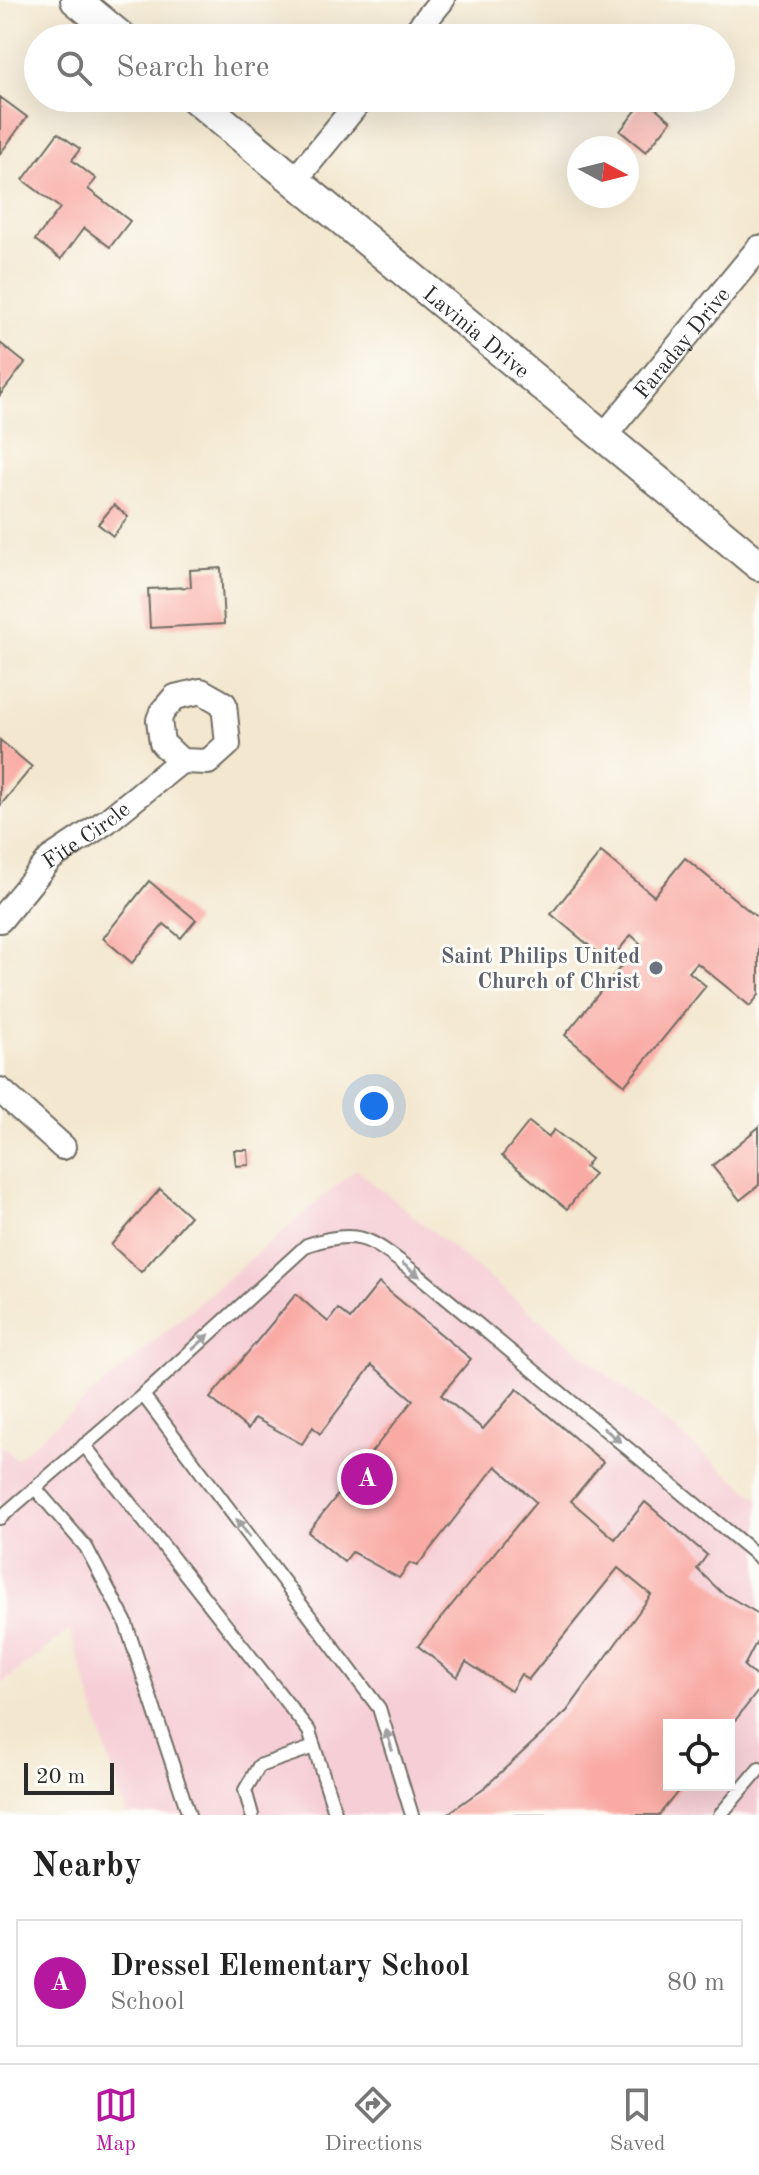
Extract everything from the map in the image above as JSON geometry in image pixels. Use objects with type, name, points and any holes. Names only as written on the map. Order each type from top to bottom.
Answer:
[{"type":"street","points":[[76,0],[105,24]]},
{"type":"street","points":[[422,24],[442,0]]},
{"type":"street","name":"Lavinia Drive","points":[[212,112],[759,565]]},
{"type":"street","points":[[295,180],[351,112]]},
{"type":"street","name":"Faraday Drive","points":[[605,435],[759,248]]},
{"type":"street","name":"Fite Circle","points":[[0,920],[50,859],[107,821],[181,761]]},
{"type":"street","points":[[0,1090],[63,1147]]},
{"type":"lane","points":[[0,1518],[143,1395],[307,1245],[352,1235],[371,1240],[429,1284],[759,1557]]},
{"type":"lane","points":[[143,1395],[379,1708],[412,1815]]},
{"type":"lane","points":[[84,1445],[309,1731],[336,1815]]},
{"type":"lane","points":[[35,1488],[86,1547],[125,1621],[189,1815]]},
{"type":"lane","points":[[252,1815],[245,1790],[259,1766],[314,1747]]},
{"type":"lane","points":[[720,1815],[759,1769]]},
{"type":"shaded area","points":[[356,1169],[759,1499],[759,1815],[126,1815],[70,1630],[0,1685],[0,1444],[16,1459]]},
{"type":"building","points":[[0,97],[27,117],[0,154]]},
{"type":"building","points":[[635,112],[660,112],[671,121],[646,152],[639,146],[639,136],[626,136],[620,131]]},
{"type":"building","points":[[58,133],[80,149],[72,160],[96,179],[88,189],[130,221],[110,247],[84,228],[61,259],[35,240],[60,208],[23,180]]},
{"type":"building","points":[[0,343],[25,363],[0,395]]},
{"type":"building","points":[[114,505],[128,517],[113,536],[98,524]]},
{"type":"building","points":[[221,568],[224,624],[150,628],[148,589],[191,587],[190,570]]},
{"type":"building","points":[[0,740],[32,767],[0,806]]},
{"type":"building","name":"Saint Philips United Church of Christ","points":[[601,852],[654,896],[685,858],[759,919],[759,995],[750,1006],[697,963],[689,972],[706,986],[625,1085],[565,1035],[640,943],[631,935],[609,962],[551,914]]},
{"type":"building","points":[[149,881],[196,920],[181,938],[164,924],[132,963],[103,938]]},
{"type":"building","points":[[529,1122],[548,1137],[554,1130],[591,1159],[585,1167],[594,1174],[567,1209],[502,1156]]},
{"type":"building","points":[[759,1127],[759,1185],[740,1200],[712,1166]]},
{"type":"building","points":[[234,1150],[248,1150],[249,1165],[236,1166]]},
{"type":"building","points":[[160,1189],[190,1216],[141,1272],[111,1245]]},
{"type":"building","points":[[379,1283],[471,1359],[441,1395],[483,1429],[517,1389],[603,1462],[571,1501],[615,1539],[645,1502],[707,1555],[697,1569],[721,1592],[759,1614],[759,1637],[744,1666],[759,1679],[759,1690],[735,1720],[663,1719],[663,1791],[678,1791],[659,1815],[446,1815],[485,1787],[567,1711],[651,1595],[618,1568],[528,1680],[521,1674],[511,1691],[466,1662],[457,1677],[418,1646],[536,1502],[496,1466],[417,1566],[410,1563],[399,1578],[352,1552],[344,1562],[308,1532],[413,1400],[372,1365],[320,1434],[313,1427],[302,1444],[255,1418],[248,1429],[210,1398],[296,1294],[328,1322],[338,1309],[350,1319]]},
{"type":"place","name":"Saint Philips United Church of Christ","points":[[656,968]]},
{"type":"place","name":"Dressel Elementary School","points":[[367,1479]]}]
